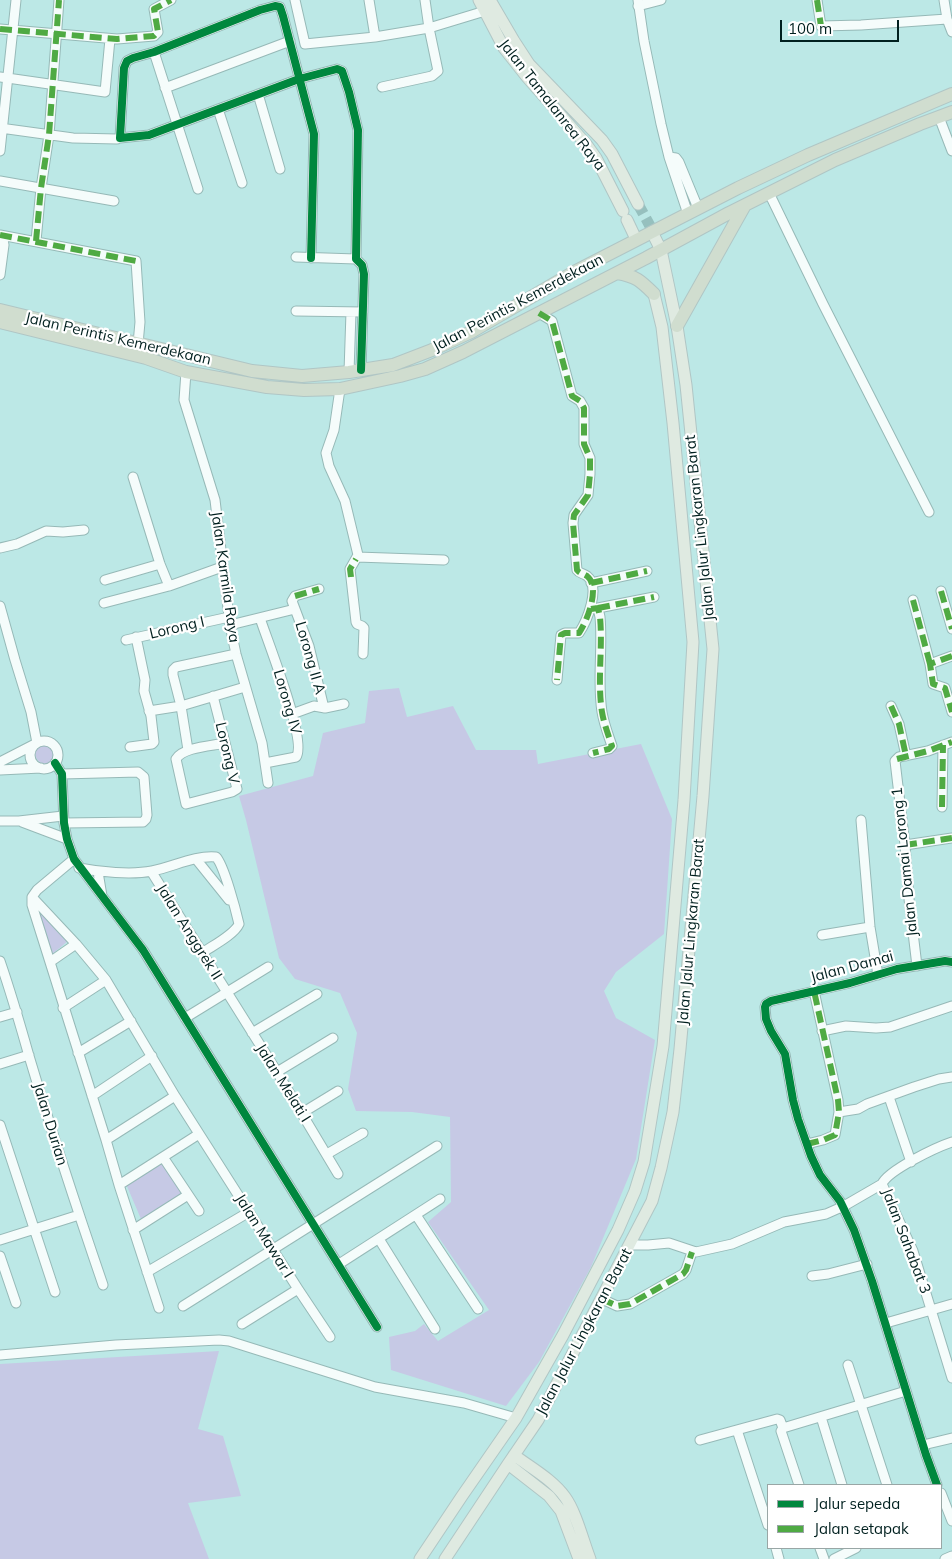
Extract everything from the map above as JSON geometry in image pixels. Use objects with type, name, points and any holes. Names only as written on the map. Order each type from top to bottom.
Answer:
[{"type":"highway","name":"Jalan Perintis Kemerdekaan","points":[[0,322],[20,321],[182,353],[252,371],[302,376],[393,365],[471,332],[576,271],[738,188],[952,94]]},
{"type":"highway","name":"Jalan Perintis Kemerdekaan","points":[[0,310],[20,321],[146,358],[186,372],[267,386],[304,390],[340,389],[425,369],[463,352],[646,258],[744,205],[835,160],[952,112]]},
{"type":"highway","points":[[678,326],[744,205]]},
{"type":"highway","points":[[656,230],[666,247]]},
{"type":"highway","points":[[636,240],[646,258]]},
{"type":"highway","points":[[617,273],[640,279],[654,294]]},
{"type":"main road","name":"Jalan Tamalanrea Raya","points":[[479,0],[509,45],[527,77],[596,158],[636,240]]},
{"type":"main road","name":"Jalan Tamalanrea Raya","points":[[490,0],[509,45],[602,140],[618,165],[638,204]]},
{"type":"main road","name":"Jalan Jalur Lingkaran Barat","points":[[445,1559],[538,1420],[652,1201],[661,1168],[672,1112],[680,1049],[703,796],[713,648],[686,393],[666,247]]},
{"type":"main road","name":"Jalan Jalur Lingkaran Barat","points":[[420,1559],[516,1418],[563,1335],[618,1230],[635,1191],[644,1162],[662,1046],[684,800],[693,642],[673,423],[662,327],[654,294]]},
{"type":"main road","points":[[662,1046],[680,1049]]},
{"type":"main road","points":[[511,1460],[561,1511],[578,1559]]},
{"type":"main road","points":[[511,1460],[551,1482],[566,1498],[590,1559]]},
{"type":"main road","points":[[438,1531],[456,1542]]},
{"type":"street","points":[[0,151],[4,77],[16,0]]},
{"type":"street","points":[[36,242],[54,84],[59,0]]},
{"type":"street","points":[[0,28],[124,39],[154,36],[158,32],[154,9],[170,0]]},
{"type":"street","points":[[295,0],[305,44],[375,37],[429,28],[485,11]]},
{"type":"street","points":[[369,0],[375,37]]},
{"type":"street","points":[[382,87],[432,76],[439,69],[429,28],[425,0]]},
{"type":"street","points":[[661,0],[638,3],[644,41],[669,158],[676,158],[678,161],[693,211]]},
{"type":"street","points":[[817,0],[821,26],[947,19]]},
{"type":"street","points":[[944,0],[947,19],[952,32]]},
{"type":"street","points":[[311,258],[314,134],[299,79],[281,8],[277,6],[260,10],[154,52],[133,58],[125,64],[120,138],[149,134],[299,79],[338,69],[342,72],[358,130],[356,259]]},
{"type":"street","points":[[4,77],[105,92],[110,38]]},
{"type":"street","points":[[165,88],[290,41]]},
{"type":"street","points":[[154,52],[198,189]]},
{"type":"street","points":[[258,94],[280,169]]},
{"type":"street","points":[[218,109],[242,183]]},
{"type":"street","points":[[939,117],[952,151]]},
{"type":"street","points":[[1,129],[87,139],[117,139]]},
{"type":"street","points":[[0,181],[114,201]]},
{"type":"street","points":[[769,193],[929,512]]},
{"type":"street","points":[[0,235],[136,261],[140,322],[138,344]]},
{"type":"street","points":[[0,235],[4,240],[0,275]]},
{"type":"street","points":[[296,257],[356,259],[362,265],[364,274],[362,312],[355,371]]},
{"type":"street","points":[[296,311],[362,312]]},
{"type":"street","points":[[351,312],[355,371]]},
{"type":"street","points":[[539,313],[552,321],[572,396],[581,402],[584,408],[584,444],[590,458],[588,495],[574,516],[573,523],[577,570],[588,576],[591,583],[594,608],[600,624],[601,706],[606,731],[612,746],[606,750],[592,752]]},
{"type":"street","name":"Jalan Karmila Raya","points":[[186,372],[184,400],[215,500],[222,567],[236,654],[258,728],[268,783]]},
{"type":"street","points":[[340,389],[334,430],[326,454],[329,466],[345,501],[357,557],[350,569],[356,623],[364,628],[363,654]]},
{"type":"street","points":[[133,477],[160,564],[169,586]]},
{"type":"street","points":[[0,548],[17,544],[46,531],[84,530]]},
{"type":"street","points":[[357,557],[444,560]]},
{"type":"street","points":[[105,580],[160,564]]},
{"type":"street","points":[[104,603],[169,586],[222,567]]},
{"type":"street","points":[[591,583],[647,571]]},
{"type":"street","points":[[294,609],[292,601],[295,596],[319,589]]},
{"type":"street","points":[[941,591],[952,629]]},
{"type":"street","points":[[594,608],[654,597]]},
{"type":"street","points":[[913,600],[930,664],[933,684],[946,688],[952,712]]},
{"type":"street","points":[[0,606],[4,638],[31,712],[36,743],[31,750],[31,758],[35,765],[42,768]]},
{"type":"street","points":[[557,680],[561,635],[565,633],[580,633],[594,608]]},
{"type":"street","name":"Lorong I","points":[[126,640],[230,621],[260,618],[294,609]]},
{"type":"street","name":"Lorong II A","points":[[294,609],[309,646],[324,708]]},
{"type":"street","name":"Lorong IV","points":[[260,618],[292,714],[298,741],[298,754],[296,757],[265,763]]},
{"type":"street","points":[[130,747],[154,743],[144,691],[145,680],[136,637]]},
{"type":"street","points":[[225,743],[188,750],[173,670],[176,667],[236,654]]},
{"type":"street","points":[[930,664],[952,656]]},
{"type":"street","points":[[149,711],[181,706],[245,687]]},
{"type":"street","name":"Lorong V","points":[[188,750],[176,759],[186,804],[237,789],[213,696]]},
{"type":"street","points":[[292,714],[314,706],[324,708],[344,704]]},
{"type":"street","name":"Jalan Damai Lorong 1","points":[[891,706],[899,724],[901,757],[895,761],[895,768],[917,966]]},
{"type":"street","points":[[0,762],[36,743],[46,741],[54,745],[58,754],[52,766],[0,770]]},
{"type":"street","points":[[901,757],[928,751],[948,743],[942,807]]},
{"type":"street","points":[[55,763],[62,774],[64,820],[67,839],[79,868],[138,942],[377,1327]]},
{"type":"street","points":[[0,821],[144,822],[147,815],[144,777],[138,772],[62,774]]},
{"type":"street","points":[[861,820],[870,926],[878,975]]},
{"type":"street","points":[[19,821],[67,839]]},
{"type":"street","points":[[905,846],[952,838]]},
{"type":"street","points":[[79,868],[98,872],[151,871],[214,856],[218,859],[239,922],[237,928],[202,953]]},
{"type":"street","points":[[74,859],[39,888],[32,897],[33,909],[159,1308]]},
{"type":"street","points":[[196,859],[233,905]]},
{"type":"street","name":"Jalan Anggrek II","points":[[151,871],[228,992]]},
{"type":"street","points":[[98,872],[102,896]]},
{"type":"street","name":"Jalan Mawar I","points":[[32,897],[76,944],[106,980],[175,1096],[330,1337]]},
{"type":"street","points":[[822,935],[870,926]]},
{"type":"street","points":[[50,962],[76,944]]},
{"type":"street","name":"Jalan Durian","points":[[0,962],[79,1215],[103,1285]]},
{"type":"street","name":"Jalan Damai","points":[[807,1144],[796,1114],[785,1054],[766,1019],[764,1007],[766,1004],[771,1001],[897,969],[946,962]]},
{"type":"street","points":[[185,1018],[268,967]]},
{"type":"street","points":[[64,1008],[106,980]]},
{"type":"street","points":[[814,991],[839,1112],[835,1136],[807,1144],[820,1175],[844,1206],[867,1264],[923,1446],[937,1484]]},
{"type":"street","name":"Jalan Melati I","points":[[228,992],[338,1174]]},
{"type":"street","points":[[252,1033],[318,994]]},
{"type":"street","points":[[822,1031],[850,1026],[890,1027],[952,1006]]},
{"type":"street","points":[[0,1017],[17,1012]]},
{"type":"street","points":[[78,1053],[131,1021]]},
{"type":"street","points":[[277,1072],[333,1038]]},
{"type":"street","points":[[0,1064],[29,1056]]},
{"type":"street","points":[[92,1096],[152,1056]]},
{"type":"street","points":[[839,1112],[858,1109],[929,1082],[952,1077]]},
{"type":"street","points":[[302,1113],[338,1091]]},
{"type":"street","points":[[106,1140],[175,1096]]},
{"type":"street","points":[[889,1097],[911,1162]]},
{"type":"street","points":[[0,1124],[56,1292]]},
{"type":"street","points":[[327,1154],[362,1132]]},
{"type":"street","points":[[119,1186],[199,1134]]},
{"type":"street","name":"Jalan Sahabat 3","points":[[952,1142],[932,1150],[911,1162],[886,1177],[882,1184],[908,1240],[932,1310],[952,1378]]},
{"type":"street","points":[[183,1306],[437,1146]]},
{"type":"street","points":[[163,1157],[199,1211]]},
{"type":"street","points":[[630,1244],[669,1243],[692,1252],[732,1244],[784,1222],[820,1216],[844,1206],[882,1184]]},
{"type":"street","points":[[133,1230],[188,1195]]},
{"type":"street","points":[[339,1264],[440,1199]]},
{"type":"street","points":[[147,1272],[249,1212]]},
{"type":"street","points":[[0,1240],[79,1215]]},
{"type":"street","points":[[416,1215],[478,1309]]},
{"type":"street","points":[[379,1239],[435,1329]]},
{"type":"street","points":[[602,1299],[617,1306],[630,1304],[683,1274],[692,1252]]},
{"type":"street","points":[[0,1256],[16,1303]]},
{"type":"street","points":[[812,1276],[838,1272],[867,1264]]},
{"type":"street","points":[[242,1324],[298,1289]]},
{"type":"street","points":[[886,1323],[952,1304]]},
{"type":"street","points":[[0,1355],[116,1345],[229,1341],[375,1387],[464,1402],[516,1418]]},
{"type":"street","points":[[848,1365],[887,1484]]},
{"type":"street","points":[[783,1428],[906,1391]]},
{"type":"street","points":[[820,1417],[842,1484]]},
{"type":"street","points":[[700,1440],[778,1419],[783,1428],[781,1431],[799,1484]]},
{"type":"street","points":[[737,1430],[767,1522]]},
{"type":"street","points":[[923,1446],[952,1438]]},
{"type":"street","points":[[942,1498],[947,1517]]},
{"type":"street","points":[[834,1559],[854,1549]]},
{"type":"street","points":[[945,1559],[952,1556]]},
{"type":"shaded area","points":[[399,688],[407,717],[453,706],[476,750],[536,750],[538,764],[641,744],[672,819],[664,934],[616,972],[604,991],[616,1018],[655,1040],[636,1159],[591,1267],[539,1362],[506,1406],[391,1370],[389,1337],[415,1331],[424,1324],[438,1341],[489,1310],[428,1222],[451,1202],[450,1117],[412,1112],[356,1111],[348,1089],[357,1033],[340,993],[295,979],[279,958],[239,796],[313,776],[323,733],[365,723],[369,691]]},
{"type":"shaded area","points":[[46,742],[56,749],[57,753],[50,763],[46,764],[36,757],[35,753],[42,743]]},
{"type":"shaded area","points":[[37,905],[68,941],[51,955]]},
{"type":"shaded area","points":[[160,1161],[183,1193],[141,1219],[126,1184]]},
{"type":"shaded area","points":[[219,1351],[198,1429],[223,1436],[241,1496],[188,1503],[209,1559],[0,1559],[0,1364]]},
{"type":"tunnel","points":[[638,204],[650,226],[660,228]]},
{"type":"marked path","points":[[36,241],[49,135],[59,0]]},
{"type":"marked path","points":[[0,29],[117,39],[154,36],[158,32],[154,9],[171,0]]},
{"type":"marked path","points":[[817,0],[821,26]]},
{"type":"marked path","points":[[0,235],[136,261]]},
{"type":"marked path","points":[[539,313],[552,321],[572,396],[580,401],[584,408],[584,444],[590,458],[588,495],[574,515],[573,523],[577,570],[591,581],[593,596],[586,621],[579,633],[565,633],[561,635],[557,680]]},
{"type":"marked path","points":[[351,577],[350,569],[356,559]]},
{"type":"marked path","points":[[591,583],[647,571]]},
{"type":"marked path","points":[[295,596],[319,589]]},
{"type":"marked path","points":[[941,591],[952,629]]},
{"type":"marked path","points":[[598,608],[654,597]]},
{"type":"marked path","points":[[913,600],[930,664]]},
{"type":"marked path","points":[[591,609],[598,608],[600,617],[602,712],[612,746],[609,749],[593,753]]},
{"type":"marked path","points":[[952,656],[930,664],[933,684],[945,688],[952,712]]},
{"type":"marked path","points":[[891,706],[899,724],[906,756]]},
{"type":"marked path","points":[[897,759],[928,751],[952,742]]},
{"type":"marked path","points":[[942,807],[943,745]]},
{"type":"marked path","points":[[905,845],[952,838]]},
{"type":"marked path","points":[[807,1144],[835,1135],[839,1112],[814,991]]},
{"type":"marked path","points":[[602,1299],[617,1306],[630,1304],[683,1274],[692,1252]]},
{"type":"cycle path","points":[[311,258],[314,134],[283,16],[280,7],[275,6],[260,10],[127,61],[124,68],[120,138],[149,135],[299,79],[337,69],[342,71],[358,130],[356,259],[362,265],[364,274],[361,370]]},
{"type":"cycle path","points":[[55,763],[62,774],[64,823],[74,859],[143,950],[377,1327]]},
{"type":"cycle path","points":[[937,1484],[854,1230],[840,1201],[820,1175],[811,1156],[793,1100],[785,1054],[771,1031],[766,1019],[765,1007],[771,1001],[850,983],[897,969],[945,961],[952,962]]}]
